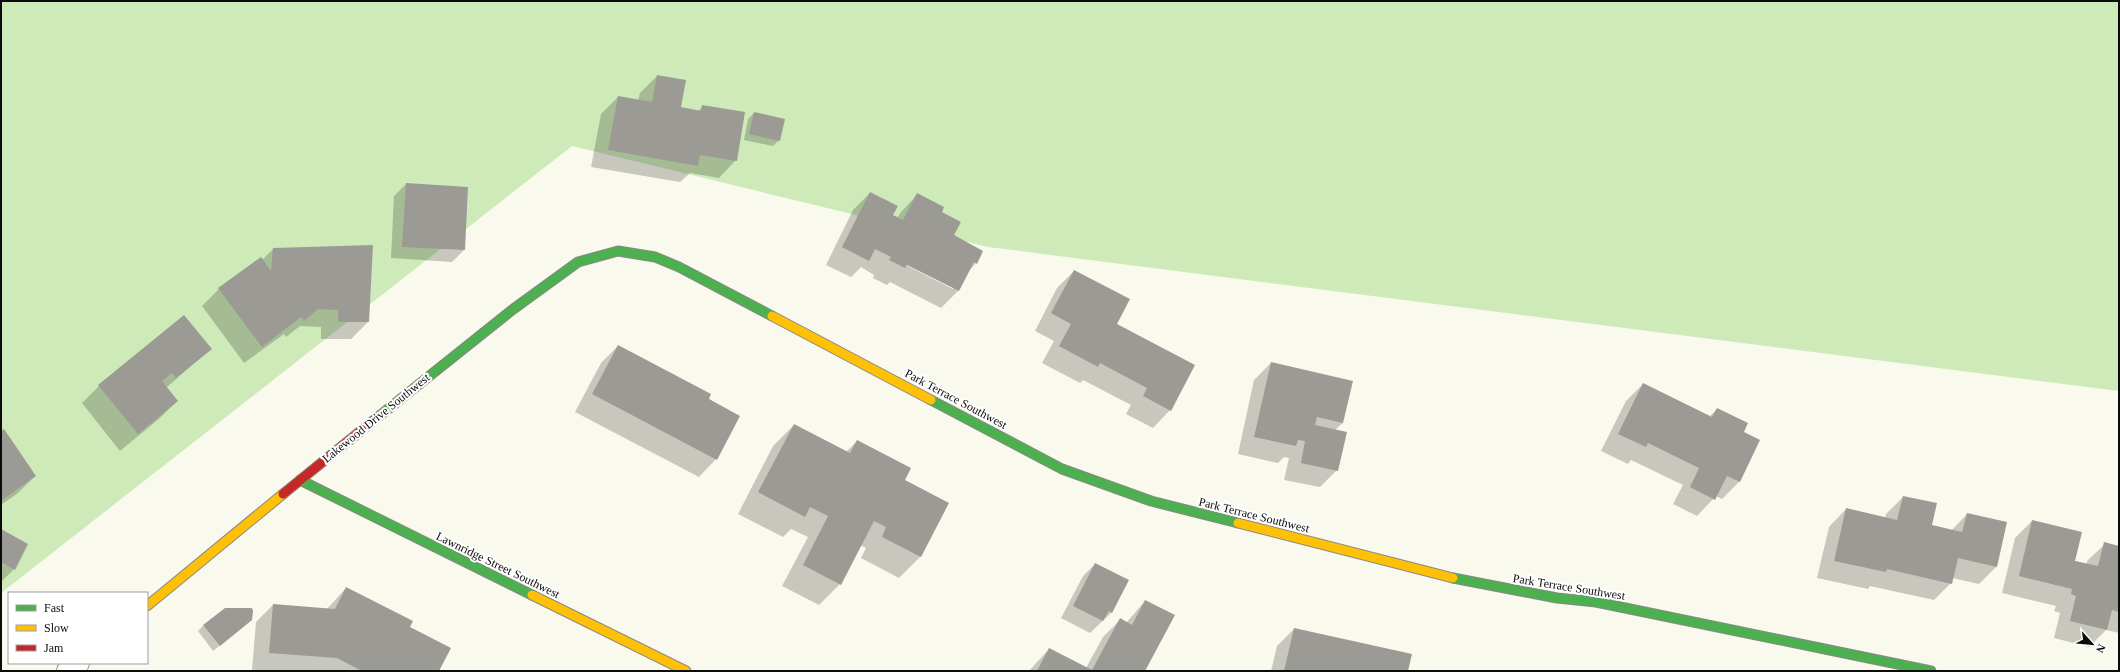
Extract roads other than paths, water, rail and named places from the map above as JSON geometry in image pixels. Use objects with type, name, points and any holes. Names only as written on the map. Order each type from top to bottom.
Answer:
[{"type":"street","name":"Lakewood Drive Southwest","points":[[148,605],[300,480],[512,310],[578,262],[618,250]]},
{"type":"street","name":"Park Terrace Southwest","points":[[618,250],[655,257],[679,267],[1062,468],[1151,501],[1477,584],[1557,598],[1596,602],[1931,671]]},
{"type":"street","name":"Lawnridge Street Southwest","points":[[300,480],[686,671]]},
{"type":"street","points":[[68,671],[77,664]]}]
